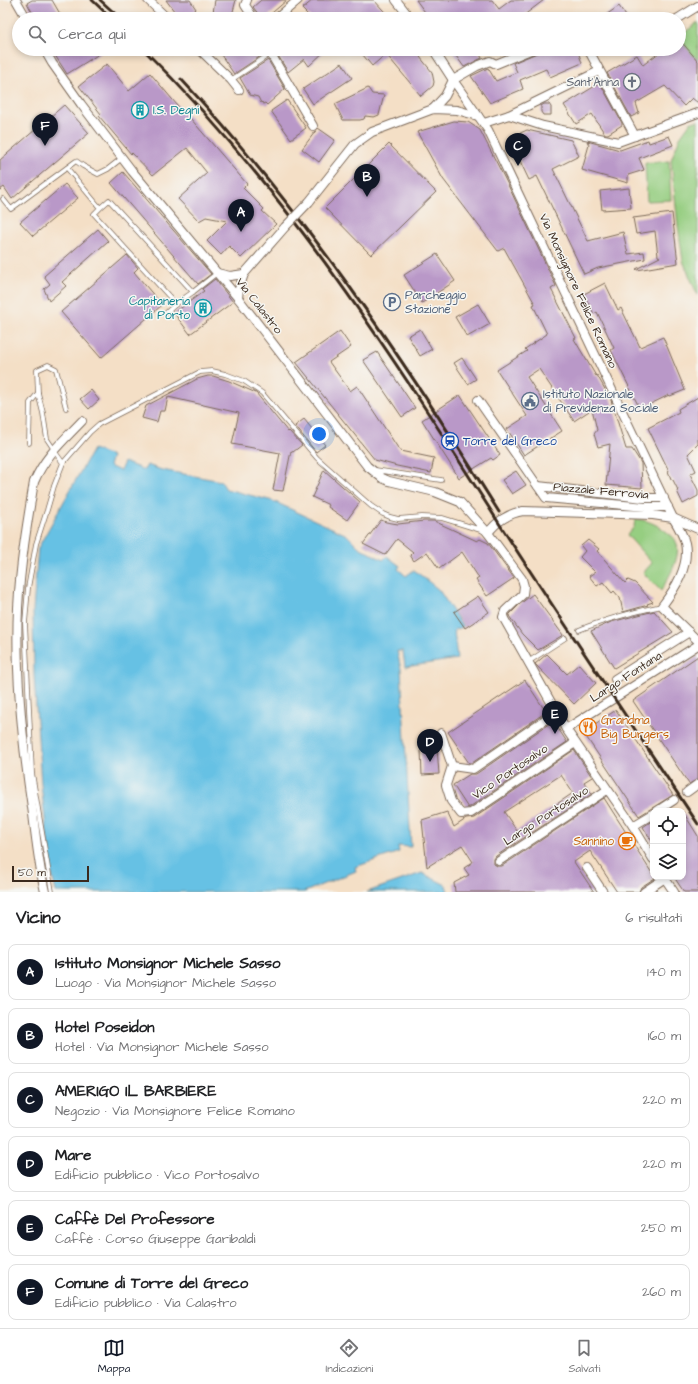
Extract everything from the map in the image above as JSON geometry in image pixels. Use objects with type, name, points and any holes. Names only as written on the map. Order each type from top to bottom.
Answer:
[{"type":"street","points":[[16,0],[22,12]]},
{"type":"street","points":[[148,0],[161,12]]},
{"type":"street","points":[[247,0],[245,5],[250,12]]},
{"type":"street","points":[[284,12],[298,0]]},
{"type":"street","points":[[396,0],[405,12]]},
{"type":"street","points":[[686,13],[698,6]]},
{"type":"street","name":"Via Calastro","points":[[48,56],[81,104],[122,158],[238,298],[367,466],[373,469],[382,478],[389,481],[435,492],[460,502],[490,529],[522,579],[524,586],[523,594],[505,612],[503,617],[528,662]]},
{"type":"street","points":[[206,56],[239,90]]},
{"type":"street","points":[[271,56],[313,126]]},
{"type":"street","name":"Via Monsignore Felice Romano","points":[[438,56],[453,80],[484,123],[673,518],[682,532],[686,544],[685,561],[674,590],[662,606]]},
{"type":"street","points":[[433,109],[445,96],[453,80],[477,66],[490,61],[496,64],[516,56]]},
{"type":"street","points":[[591,56],[635,136]]},
{"type":"street","points":[[484,123],[509,115],[599,72]]},
{"type":"street","points":[[238,298],[239,289],[244,274],[310,202],[355,144],[372,132],[433,109],[457,110],[478,116]]},
{"type":"street","points":[[509,115],[543,126],[618,142],[698,113]]},
{"type":"street","points":[[217,273],[230,276],[244,274]]},
{"type":"street","name":"Piazzale Ferrovia","points":[[478,400],[544,496],[549,499],[646,507],[668,507]]},
{"type":"street","points":[[46,892],[40,872],[23,730],[18,651],[19,593],[34,482],[48,457],[82,421]]},
{"type":"street","name":"Piazzale Ferrovia","points":[[538,486],[643,498],[664,498]]},
{"type":"street","points":[[490,529],[507,516],[523,511],[653,515],[673,518],[698,529]]},
{"type":"street","points":[[662,606],[698,641]]},
{"type":"street","name":"Largo Fontana","points":[[615,679],[688,632]]},
{"type":"street","name":"Largo Fontana","points":[[566,729],[698,645]]},
{"type":"street","points":[[528,662],[566,729],[633,826],[650,854]]},
{"type":"street","name":"Vico Portosalvo","points":[[556,712],[472,769],[452,766],[446,785],[451,801],[461,814],[471,813],[575,743]]},
{"type":"street","points":[[441,733],[452,766]]},
{"type":"street","points":[[687,792],[698,784]]},
{"type":"street","name":"Largo Portosalvo","points":[[499,861],[607,790]]},
{"type":"street","points":[[662,808],[674,800]]},
{"type":"street","points":[[633,826],[650,816]]},
{"type":"street","points":[[587,868],[603,892]]},
{"type":"street","points":[[644,892],[662,880]]},
{"type":"street","points":[[666,880],[674,892]]},
{"type":"lane","points":[[231,80],[264,56]]},
{"type":"lane","points":[[3,199],[11,209],[76,161],[98,174],[108,169],[122,158]]},
{"type":"lane","points":[[66,168],[100,208]]},
{"type":"lane","points":[[176,304],[94,214],[109,200],[193,292]]},
{"type":"lane","points":[[166,313],[217,273]]},
{"type":"lane","points":[[63,463],[46,439],[43,413],[38,393],[37,370],[48,365],[56,369],[66,408]]},
{"type":"lane","points":[[52,892],[32,773],[24,623],[28,588],[36,544],[54,486],[63,463],[99,424],[200,372],[212,371],[244,381],[262,393],[317,458],[371,506],[383,514],[398,519],[422,517],[442,518],[490,529]]},
{"type":"lane","points":[[29,443],[30,404],[38,393]]},
{"type":"lane","points":[[373,469],[441,480]]},
{"type":"lane","points":[[579,630],[622,614],[662,606]]},
{"type":"lane","points":[[528,662],[565,638]]},
{"type":"green space","points":[[698,22],[698,61],[686,47],[686,31]]},
{"type":"green space","points":[[698,120],[698,296],[683,261],[671,160],[680,137],[690,123]]},
{"type":"green space","points":[[669,161],[671,200],[647,201],[645,163]]},
{"type":"green space","points":[[635,519],[653,523],[673,537],[677,543],[677,557],[661,591],[643,573],[652,563],[627,535],[634,527]]},
{"type":"water","points":[[93,449],[112,456],[109,466],[120,471],[124,462],[144,470],[147,465],[162,470],[221,481],[226,489],[273,501],[347,535],[359,547],[383,560],[387,556],[400,566],[398,569],[406,576],[414,570],[439,590],[463,627],[454,630],[457,659],[405,667],[403,651],[397,651],[401,669],[411,847],[398,846],[399,852],[355,867],[356,871],[304,892],[56,892],[51,871],[41,784],[34,675],[33,610],[38,548]]},
{"type":"water","points":[[422,873],[446,885],[448,892],[367,892]]},
{"type":"building","points":[[32,0],[52,0],[59,12],[32,12],[27,3]]},
{"type":"building","points":[[166,0],[190,0],[196,9],[193,12],[175,12]]},
{"type":"building","points":[[215,0],[236,0],[233,12],[213,12]]},
{"type":"building","points":[[261,0],[287,0],[273,12],[257,12],[253,7]]},
{"type":"building","points":[[313,0],[374,0],[385,12],[305,12],[302,9]]},
{"type":"building","points":[[416,0],[492,0],[499,9],[511,0],[544,0],[528,12],[425,12]]},
{"type":"building","points":[[619,6],[623,12],[610,12]]},
{"type":"building","points":[[686,47],[698,61],[698,103],[692,98],[684,106],[665,86],[636,103],[639,113],[631,117],[607,73],[635,56],[638,56],[643,65],[655,56],[686,56]]},
{"type":"building","points":[[55,56],[96,56],[67,74]]},
{"type":"building","points":[[222,56],[261,56],[234,74]]},
{"type":"building","points":[[278,56],[320,56],[309,66],[304,59],[288,72]]},
{"type":"building","points":[[364,56],[384,56],[372,66]]},
{"type":"building","points":[[388,56],[421,56],[420,57],[432,72],[434,82],[433,86],[421,96]]},
{"type":"building","points":[[456,56],[481,56],[482,58],[464,67]]},
{"type":"building","points":[[530,56],[580,56],[582,63],[550,77],[546,69],[520,80],[523,89],[490,103],[471,76],[488,68],[496,81],[517,72],[513,63]]},
{"type":"building","points":[[268,60],[285,89],[267,105],[265,103],[263,104],[262,102],[261,103],[258,97],[250,95],[240,78]]},
{"type":"building","points":[[342,63],[352,78],[313,104],[303,89]]},
{"type":"building","points":[[107,64],[129,91],[150,73],[247,184],[243,188],[264,209],[262,211],[276,224],[241,258],[229,246],[221,255],[207,241],[227,221],[206,217],[199,221],[178,199],[207,173],[187,148],[153,175],[132,153],[131,154],[99,116],[101,114],[79,86]]},
{"type":"building","points":[[600,83],[622,123],[622,125],[608,134],[605,134],[592,114],[576,124],[564,105]]},
{"type":"building","points":[[368,88],[372,94],[384,95],[379,115],[374,117],[365,116],[364,119],[360,120],[343,120],[335,104]]},
{"type":"building","points":[[287,100],[306,128],[291,139],[271,111]]},
{"type":"building","points":[[544,104],[549,104],[551,107],[551,115],[543,115],[541,112],[541,106]]},
{"type":"building","points":[[64,105],[89,133],[12,199],[4,187],[0,190],[0,160]]},
{"type":"building","points":[[454,121],[468,122],[480,130],[556,286],[551,289],[576,338],[574,339],[611,400],[626,449],[632,449],[641,463],[642,488],[606,485],[610,444],[598,447],[594,434],[597,430],[592,409],[574,421],[539,369],[527,377],[562,431],[524,455],[507,429],[527,416],[497,370],[527,351],[525,349],[547,334],[533,305],[535,304],[504,248],[498,251],[443,179],[417,132]]},
{"type":"building","points":[[318,128],[335,140],[319,162],[302,149]]},
{"type":"building","points":[[527,130],[571,140],[579,156],[553,169],[588,241],[623,232],[628,254],[644,252],[645,259],[598,268],[584,274],[537,176],[529,180],[509,138]]},
{"type":"building","points":[[669,136],[673,145],[639,158],[644,170],[628,175],[628,183],[582,170],[589,145],[587,141],[620,150],[648,140],[649,143]]},
{"type":"building","points":[[389,144],[436,192],[371,255],[325,208]]},
{"type":"building","points":[[123,172],[211,274],[198,284],[111,183]]},
{"type":"building","points":[[65,184],[78,198],[33,236],[20,222]]},
{"type":"building","points":[[629,188],[631,208],[602,210],[600,191]]},
{"type":"building","points":[[672,213],[678,263],[637,270],[636,269],[660,257],[658,256],[655,231],[636,234],[633,218]]},
{"type":"building","points":[[98,229],[108,241],[62,282],[66,286],[49,301],[44,289],[50,284],[44,276]]},
{"type":"building","points":[[437,254],[455,281],[422,303],[404,275]]},
{"type":"building","points":[[127,255],[138,268],[134,272],[162,305],[101,358],[61,312]]},
{"type":"building","name":"Capitaneria di Porto","points":[[215,279],[233,302],[190,334],[174,313],[204,291],[202,289]]},
{"type":"building","points":[[605,283],[618,310],[621,308],[640,347],[663,337],[685,390],[670,396],[669,395],[640,409],[611,350],[614,348],[597,312],[594,314],[584,294]]},
{"type":"building","points":[[478,304],[490,324],[467,337],[455,317]]},
{"type":"building","points":[[420,329],[432,349],[420,356],[408,336]]},
{"type":"building","points":[[340,331],[351,347],[329,362],[350,391],[357,386],[400,451],[434,458],[431,473],[375,460],[296,362]]},
{"type":"building","points":[[377,352],[415,408],[402,417],[363,360]]},
{"type":"building","points":[[462,358],[476,379],[468,384],[454,363]]},
{"type":"building","points":[[208,376],[229,381],[256,393],[288,432],[289,431],[302,445],[293,452],[291,451],[283,491],[273,490],[280,453],[232,444],[239,413],[168,397],[165,411],[160,411],[157,422],[142,418],[146,406],[197,379]]},
{"type":"building","points":[[91,390],[99,400],[89,409],[80,399]]},
{"type":"building","points":[[460,395],[500,455],[493,460],[491,458],[459,478],[422,420]]},
{"type":"building","points":[[698,397],[698,444],[688,454],[696,471],[690,474],[698,490],[698,496],[683,504],[677,491],[678,490],[671,479],[669,471],[648,428],[679,412],[678,409]]},
{"type":"building","points":[[304,419],[325,445],[316,452],[295,426]]},
{"type":"building","points":[[324,470],[360,502],[347,520],[328,507],[329,505],[312,497]]},
{"type":"building","points":[[516,471],[526,485],[512,494],[502,480]]},
{"type":"building","points":[[381,520],[398,524],[434,521],[477,541],[480,539],[488,543],[514,578],[487,596],[476,580],[479,578],[462,552],[439,569],[427,552],[414,561],[410,555],[413,552],[397,539],[385,555],[363,544]]},
{"type":"building","points":[[588,540],[599,549],[597,551],[625,583],[628,580],[635,583],[653,602],[647,604],[648,605],[623,612],[620,598],[614,591],[612,593],[603,582],[597,586],[589,576],[595,572],[580,557],[585,551],[581,546]]},
{"type":"building","points":[[533,594],[563,635],[538,650],[522,634],[509,616],[520,604]]},
{"type":"building","points":[[478,596],[489,612],[465,628],[454,612]]},
{"type":"building","points":[[654,611],[673,632],[614,668],[591,631],[611,622]]},
{"type":"building","points":[[547,654],[567,674],[579,664],[596,683],[574,704],[535,664]]},
{"type":"building","points":[[698,656],[698,779],[689,784],[633,701]]},
{"type":"building","points":[[525,680],[546,712],[472,763],[469,763],[448,732]]},
{"type":"building","points":[[616,710],[673,795],[639,816],[583,732]]},
{"type":"building","points":[[553,721],[567,742],[468,808],[453,785],[470,774],[476,774]]},
{"type":"building","points":[[437,748],[439,774],[422,775],[421,749]]},
{"type":"building","points":[[574,750],[592,777],[584,782],[592,794],[496,856],[494,859],[494,864],[497,866],[502,866],[604,798],[650,870],[650,880],[652,880],[641,887],[639,892],[617,892],[590,851],[574,862],[594,892],[455,892],[454,883],[469,875],[464,868],[473,862],[462,845],[427,867],[422,820],[447,812],[454,827],[466,819],[474,818]],"holes":[[[561,775],[573,793],[517,831],[504,812]]]},
{"type":"building","points":[[686,817],[698,836],[698,892],[684,892],[676,880],[686,880]]},
{"type":"building","points":[[650,822],[650,838],[643,827]]},
{"type":"railway","points":[[92,0],[105,12]]},
{"type":"railway","points":[[100,0],[113,12]]},
{"type":"railway","points":[[150,56],[195,103],[245,160],[292,218],[336,278],[421,402],[550,602],[698,824]]},
{"type":"railway","points":[[181,79],[226,129],[311,234],[427,399],[499,512]]},
{"type":"place","name":"Sant'Anna","points":[[632,82]]},
{"type":"place","name":"I.S. Degni","points":[[140,110]]},
{"type":"place","name":"Comune di Torre del Greco","points":[[45,146]]},
{"type":"place","name":"AMERIGO IL BARBIERE","points":[[518,166]]},
{"type":"place","name":"Hotel Poseidon","points":[[367,197]]},
{"type":"place","name":"Istituto Monsignor Michele Sasso","points":[[241,232]]},
{"type":"place","name":"Parcheggio Stazione","points":[[392,302]]},
{"type":"place","name":"Capitaneria di Porto","points":[[203,308]]},
{"type":"place","name":"Istituto Nazionale di Previdenza Sociale","points":[[530,401]]},
{"type":"place","name":"Torre del Greco","points":[[450,441]]},
{"type":"place","name":"Grandma Big Burgers","points":[[588,727]]},
{"type":"place","name":"Caffè Del Professore","points":[[555,734]]},
{"type":"place","name":"Mare","points":[[430,762]]},
{"type":"place","name":"Sannino","points":[[627,841]]}]
